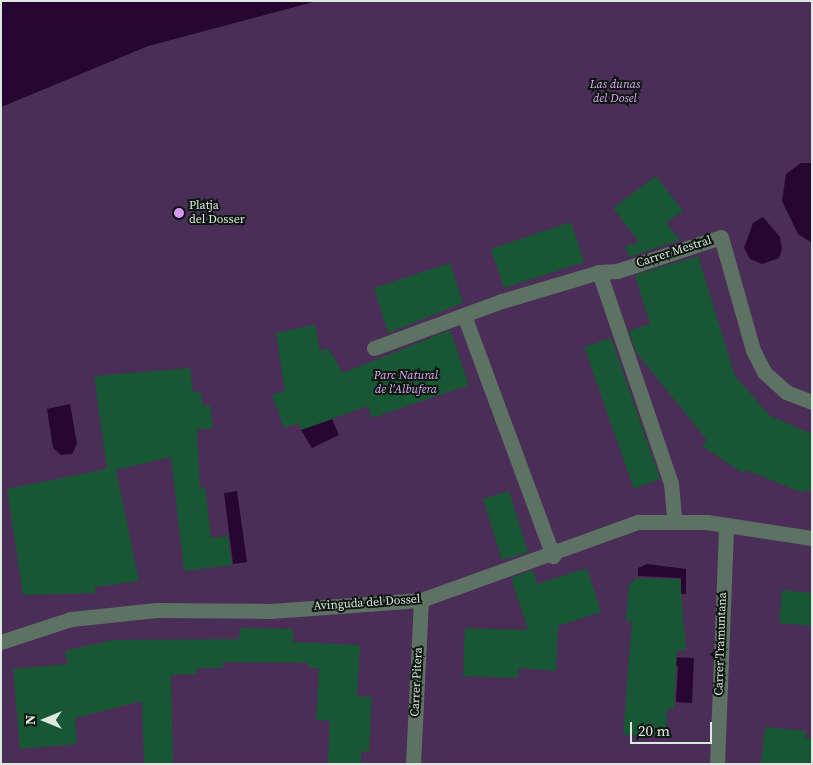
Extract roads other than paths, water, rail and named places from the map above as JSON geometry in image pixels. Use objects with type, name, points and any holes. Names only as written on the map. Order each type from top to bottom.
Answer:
[{"type":"street","name":"Carrer Mestral","points":[[374,348],[465,318],[502,301],[599,272],[617,271],[720,237],[753,350],[764,372],[786,392],[812,402]]},
{"type":"street","points":[[599,272],[671,483],[674,520]]},
{"type":"street","points":[[465,318],[553,556]]},
{"type":"street","name":"Avinguda del Dossel","points":[[1,642],[72,619],[157,610],[271,610],[421,600],[553,556],[638,522],[674,520],[726,525],[812,538]]},
{"type":"street","name":"Carrer Tramuntana","points":[[717,764],[726,525]]},
{"type":"street","name":"Carrer Pitera","points":[[413,764],[421,600]]},
{"type":"place","name":"Platja del Dosser","points":[[179,213]]},
{"type":"park label","name":"Las dunas del Dosel","points":[[615,92]]},
{"type":"park label","name":"Parc Natural de l'Albufera","points":[[406,383]]}]
